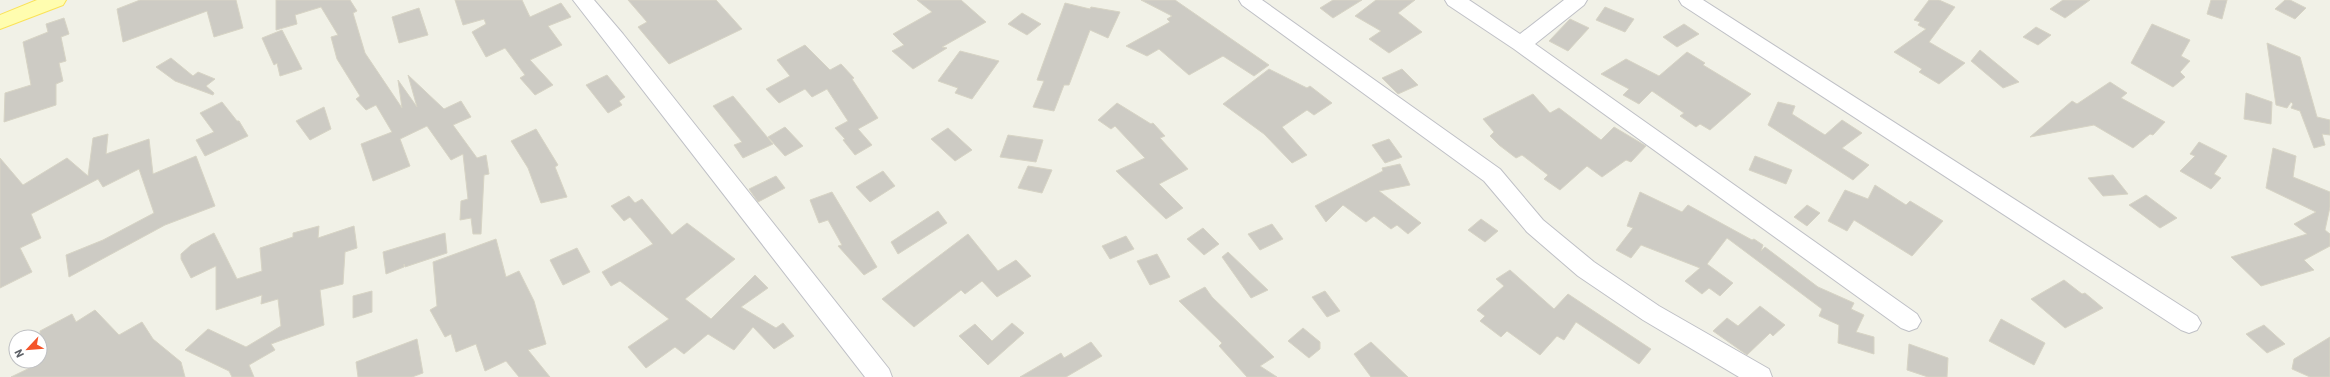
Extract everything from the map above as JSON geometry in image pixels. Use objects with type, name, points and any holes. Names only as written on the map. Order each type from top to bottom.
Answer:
[{"type":"main road","points":[[0,22],[56,0]]},
{"type":"street","points":[[583,0],[616,39],[880,377]]},
{"type":"street","points":[[1249,0],[1492,175],[1535,226],[1586,269],[1651,313],[1760,377]]},
{"type":"street","points":[[1455,0],[1521,44],[1909,321]]},
{"type":"street","points":[[1521,44],[1578,0]]},
{"type":"street","points":[[1689,0],[2190,323]]},
{"type":"building","points":[[140,0],[236,0],[243,28],[214,37],[207,11],[123,42],[117,9]]},
{"type":"building","points":[[276,0],[350,0],[357,11],[353,13],[365,53],[402,108],[398,80],[417,107],[408,75],[444,109],[461,101],[471,117],[453,125],[477,158],[486,155],[489,174],[484,175],[481,234],[473,234],[471,218],[460,220],[461,201],[468,199],[463,154],[451,160],[427,126],[400,139],[410,166],[373,181],[361,144],[392,132],[376,105],[366,110],[356,99],[360,96],[337,59],[331,37],[338,35],[321,7],[295,15],[297,24],[276,30]]},
{"type":"building","points":[[455,0],[522,0],[530,17],[561,3],[571,17],[548,26],[562,45],[530,60],[553,85],[535,95],[520,78],[525,75],[505,48],[486,57],[472,32],[486,24],[484,19],[463,25]]},
{"type":"building","points":[[628,0],[716,0],[742,29],[669,64],[638,27],[647,22]]},
{"type":"building","points":[[917,0],[961,0],[986,22],[942,47],[947,48],[913,69],[892,51],[904,45],[893,34],[932,12]]},
{"type":"building","points":[[1141,0],[1175,0],[1269,65],[1254,76],[1223,56],[1189,75],[1159,49],[1147,56],[1126,46],[1170,22],[1167,19],[1172,16]]},
{"type":"building","points":[[1333,0],[1362,0],[1333,18],[1320,8]]},
{"type":"building","points":[[1376,0],[1415,0],[1398,13],[1422,32],[1389,53],[1369,39],[1381,31],[1355,16]]},
{"type":"building","points":[[1929,0],[1939,0],[1955,7],[1929,42],[1965,63],[1939,84],[1919,72],[1922,69],[1894,52],[1926,29],[1918,25],[1920,22],[1914,20]]},
{"type":"building","points":[[2063,0],[2090,0],[2065,18],[2050,9]]},
{"type":"building","points":[[2211,0],[2227,0],[2222,19],[2207,14]]},
{"type":"building","points":[[2285,0],[2290,0],[2306,8],[2295,19],[2275,9]]},
{"type":"building","points":[[1065,3],[1090,9],[1091,7],[1120,12],[1108,38],[1090,30],[1069,85],[1064,85],[1054,111],[1033,107],[1044,81],[1037,80]]},
{"type":"building","points":[[1605,7],[1634,19],[1625,32],[1596,20]]},
{"type":"building","points":[[419,8],[428,35],[399,43],[392,17]]},
{"type":"building","points":[[1022,13],[1041,24],[1027,35],[1008,24]]},
{"type":"building","points":[[64,18],[69,34],[61,37],[66,61],[59,63],[63,81],[56,84],[56,105],[4,122],[5,93],[31,85],[23,42],[48,32],[46,24]]},
{"type":"building","points":[[1570,19],[1589,28],[1568,51],[1549,41]]},
{"type":"building","points":[[1684,24],[1699,34],[1677,47],[1663,37]]},
{"type":"building","points":[[2152,24],[2190,40],[2181,56],[2190,61],[2180,72],[2185,77],[2173,87],[2131,63]]},
{"type":"building","points":[[2036,27],[2051,35],[2038,45],[2023,37]]},
{"type":"building","points":[[282,30],[302,69],[280,76],[277,63],[274,65],[262,38]]},
{"type":"building","points":[[2267,43],[2300,57],[2317,117],[2330,120],[2330,135],[2322,134],[2325,145],[2314,148],[2300,111],[2291,108],[2293,104],[2291,102],[2287,108],[2276,105]]},
{"type":"building","points":[[805,45],[830,70],[841,64],[854,78],[852,79],[878,118],[858,129],[872,145],[855,155],[843,140],[845,139],[835,128],[848,121],[827,89],[812,97],[805,89],[779,103],[766,89],[790,76],[777,60]]},
{"type":"building","points":[[1980,50],[2019,82],[2003,88],[1971,61]]},
{"type":"building","points":[[960,51],[999,61],[972,99],[955,93],[958,88],[938,81]]},
{"type":"building","points":[[1687,52],[1705,63],[1703,65],[1751,94],[1710,130],[1700,124],[1696,127],[1680,116],[1684,113],[1652,91],[1639,104],[1623,95],[1629,89],[1601,74],[1626,59],[1659,76]]},
{"type":"building","points":[[171,58],[193,76],[198,72],[215,79],[206,86],[214,93],[213,95],[175,81],[156,67]]},
{"type":"building","points":[[1269,69],[1307,88],[1310,86],[1332,103],[1314,115],[1307,110],[1282,127],[1307,155],[1292,163],[1264,134],[1223,104]]},
{"type":"building","points":[[1402,69],[1418,85],[1398,94],[1382,78]]},
{"type":"building","points":[[607,75],[625,97],[619,101],[622,105],[608,113],[586,85]]},
{"type":"building","points":[[2110,82],[2127,93],[2121,98],[2165,122],[2153,135],[2150,134],[2133,148],[2094,125],[2030,137],[2072,101],[2077,104]]},
{"type":"building","points":[[2246,93],[2272,102],[2271,124],[2244,119]]},
{"type":"building","points":[[1533,94],[1550,113],[1559,108],[1601,140],[1614,127],[1646,146],[1631,162],[1626,160],[1602,177],[1587,166],[1560,190],[1544,179],[1548,175],[1522,155],[1516,158],[1499,145],[1490,136],[1494,132],[1483,119]]},
{"type":"building","points":[[733,96],[773,144],[743,158],[734,145],[742,142],[713,106]]},
{"type":"building","points":[[222,102],[237,121],[239,121],[248,136],[205,156],[196,140],[214,132],[200,113]]},
{"type":"building","points":[[1778,102],[1795,106],[1792,114],[1825,135],[1842,120],[1862,133],[1842,148],[1869,165],[1853,180],[1768,125]]},
{"type":"building","points":[[1117,103],[1151,124],[1153,123],[1165,136],[1160,138],[1188,169],[1159,184],[1183,208],[1166,219],[1116,171],[1145,158],[1115,126],[1111,129],[1098,120]]},
{"type":"building","points":[[324,107],[331,129],[310,140],[296,121]]},
{"type":"building","points":[[785,127],[803,146],[785,156],[768,137]]},
{"type":"building","points":[[948,128],[972,150],[955,161],[931,139]]},
{"type":"building","points":[[536,129],[558,165],[555,167],[567,197],[541,203],[528,168],[511,141]]},
{"type":"building","points":[[108,134],[106,154],[149,139],[153,174],[196,156],[215,206],[165,225],[69,277],[66,255],[103,240],[154,213],[139,169],[103,187],[98,179],[31,214],[41,238],[20,248],[32,272],[0,288],[0,158],[23,185],[67,158],[88,176],[93,138]]},
{"type":"building","points":[[1008,135],[1043,140],[1036,162],[1000,157]]},
{"type":"building","points":[[1389,139],[1402,157],[1385,163],[1372,145]]},
{"type":"building","points":[[2199,142],[2227,156],[2214,174],[2221,178],[2211,189],[2180,171],[2195,156],[2190,154]]},
{"type":"building","points":[[2273,148],[2296,156],[2293,177],[2330,192],[2330,207],[2325,230],[2330,234],[2330,246],[2304,260],[2314,270],[2261,286],[2231,257],[2307,234],[2294,224],[2316,212],[2266,188]]},
{"type":"building","points":[[1755,156],[1792,170],[1786,184],[1749,170]]},
{"type":"building","points":[[1400,164],[1410,185],[1379,191],[1421,223],[1408,234],[1397,225],[1391,229],[1374,216],[1366,222],[1343,205],[1326,222],[1315,206],[1383,171],[1382,168]]},
{"type":"building","points":[[1028,166],[1052,170],[1042,193],[1018,188]]},
{"type":"building","points":[[883,171],[895,186],[870,202],[856,187]]},
{"type":"building","points":[[2113,175],[2128,194],[2103,196],[2088,178]]},
{"type":"building","points":[[776,176],[785,188],[758,202],[749,189]]},
{"type":"building","points":[[1875,185],[1906,205],[1910,201],[1943,221],[1912,256],[1854,220],[1847,231],[1828,221],[1845,190],[1868,199]]},
{"type":"building","points":[[832,192],[877,267],[864,275],[838,246],[842,245],[828,220],[819,223],[810,200]]},
{"type":"building","points":[[1640,192],[1682,212],[1688,205],[1752,240],[1754,239],[1763,245],[1761,251],[1765,247],[1818,287],[1854,303],[1851,309],[1864,315],[1856,332],[1874,337],[1874,354],[1838,343],[1839,325],[1819,316],[1822,309],[1727,238],[1707,264],[1733,283],[1720,296],[1709,288],[1702,294],[1685,281],[1700,268],[1641,245],[1631,258],[1616,250],[1633,228],[1627,226]]},
{"type":"building","points":[[2146,195],[2177,218],[2160,228],[2129,205]]},
{"type":"building","points":[[629,196],[635,203],[642,199],[672,235],[687,223],[735,259],[685,299],[711,319],[755,275],[768,288],[741,307],[776,328],[783,323],[794,336],[774,349],[753,327],[734,350],[708,334],[684,354],[675,347],[646,368],[628,347],[669,319],[620,281],[611,286],[602,272],[653,244],[630,217],[624,221],[611,206]]},
{"type":"building","points":[[1807,205],[1820,213],[1807,226],[1794,217]]},
{"type":"building","points":[[938,211],[947,223],[898,254],[891,242]]},
{"type":"building","points":[[1481,219],[1498,231],[1485,242],[1468,230]]},
{"type":"building","points":[[1272,224],[1283,239],[1260,250],[1248,234]]},
{"type":"building","points":[[319,226],[318,238],[354,226],[357,248],[345,252],[343,284],[320,290],[324,325],[271,344],[275,350],[249,365],[254,377],[232,377],[229,371],[185,350],[208,329],[246,347],[281,326],[278,299],[261,304],[262,295],[216,310],[216,266],[191,278],[181,259],[181,254],[191,245],[214,233],[237,279],[262,271],[260,248],[293,237],[293,233]]},
{"type":"building","points":[[1203,228],[1219,244],[1204,255],[1187,239]]},
{"type":"building","points":[[445,233],[447,253],[405,267],[404,264],[404,267],[386,274],[383,252]]},
{"type":"building","points":[[968,234],[998,271],[1016,260],[1031,276],[997,297],[982,281],[965,294],[961,290],[914,327],[882,299]]},
{"type":"building","points":[[1126,236],[1134,249],[1110,259],[1102,246]]},
{"type":"building","points":[[496,239],[506,277],[519,271],[534,301],[546,344],[528,350],[550,377],[519,377],[506,361],[485,371],[476,344],[456,352],[451,334],[445,337],[430,310],[437,306],[433,262]]},
{"type":"building","points":[[577,248],[590,272],[563,285],[550,260]]},
{"type":"building","points":[[1228,252],[1268,290],[1251,298],[1222,257]]},
{"type":"building","points":[[1157,254],[1170,277],[1150,285],[1137,261]]},
{"type":"building","points":[[1510,270],[1554,309],[1568,294],[1651,349],[1639,364],[1576,322],[1564,340],[1557,336],[1540,355],[1507,331],[1501,337],[1480,321],[1485,316],[1477,310],[1504,286],[1496,279]]},
{"type":"building","points":[[2064,280],[2082,294],[2085,293],[2103,308],[2065,328],[2031,299]]},
{"type":"building","points":[[1205,287],[1212,297],[1274,357],[1260,366],[1277,377],[1247,377],[1219,346],[1222,343],[1179,301]]},
{"type":"building","points":[[372,291],[372,312],[353,318],[353,296]]},
{"type":"building","points":[[1325,291],[1340,311],[1327,317],[1312,297]]},
{"type":"building","points":[[1760,306],[1785,325],[1773,336],[1770,333],[1747,355],[1713,331],[1727,318],[1738,326]]},
{"type":"building","points":[[95,310],[119,335],[142,322],[153,339],[181,362],[185,377],[11,377],[28,369],[48,369],[48,329],[44,329],[72,314],[76,322]]},
{"type":"building","points":[[2001,319],[2045,343],[2034,365],[1989,341]]},
{"type":"building","points":[[1012,323],[1024,333],[988,365],[959,336],[975,324],[992,341]]},
{"type":"building","points":[[2264,325],[2285,344],[2267,353],[2246,334]]},
{"type":"building","points":[[1303,328],[1320,342],[1320,349],[1309,358],[1288,341]]},
{"type":"building","points":[[2330,337],[2330,377],[2310,377],[2292,369],[2294,359]]},
{"type":"building","points":[[417,339],[423,373],[412,377],[358,377],[356,362]]},
{"type":"building","points":[[1091,342],[1102,356],[1066,377],[1020,377],[1061,353],[1064,358]]},
{"type":"building","points":[[1371,342],[1408,377],[1371,377],[1354,354]]},
{"type":"building","points":[[1909,344],[1948,358],[1947,377],[1928,377],[1907,370]]}]
